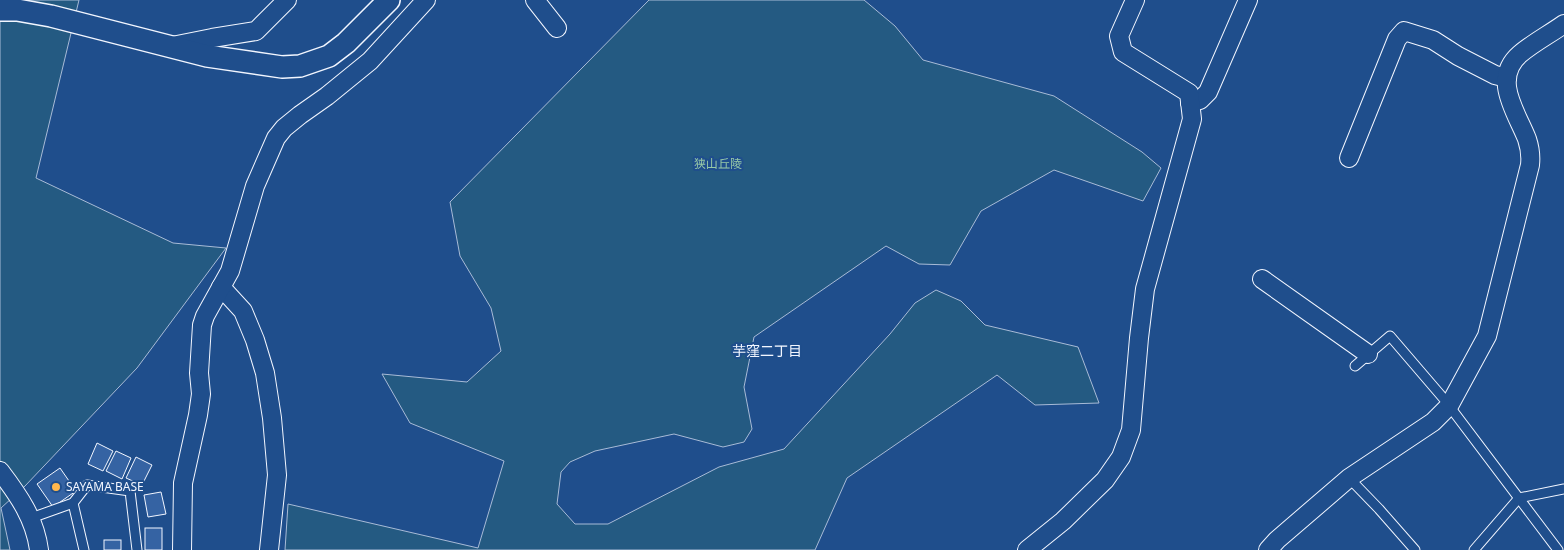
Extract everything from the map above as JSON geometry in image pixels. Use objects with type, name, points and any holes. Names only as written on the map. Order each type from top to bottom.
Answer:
[{"type":"street","points":[[171,46],[256,31],[287,0]]},
{"type":"street","points":[[0,10],[17,10],[51,16],[207,56],[282,67],[300,66],[329,56],[346,43],[390,0]]},
{"type":"street","points":[[182,550],[183,483],[201,394],[199,373],[202,325],[230,271],[255,186],[276,138],[284,128],[370,61],[426,0]]},
{"type":"street","points":[[535,0],[557,28]]},
{"type":"street","points":[[1027,550],[1063,521],[1105,480],[1121,457],[1131,430],[1145,289],[1192,119],[1189,93],[1123,52],[1119,36],[1135,0]]},
{"type":"street","points":[[1190,103],[1200,100],[1208,92],[1248,0]]},
{"type":"street","points":[[1269,550],[1277,540],[1349,478],[1433,422],[1450,406],[1487,336],[1530,165],[1531,157],[1528,140],[1508,99],[1507,78],[1514,61],[1520,54],[1564,24]]},
{"type":"street","points":[[1349,158],[1397,39],[1404,31],[1433,40],[1465,60],[1495,75],[1507,78]]},
{"type":"street","points":[[1262,279],[1368,354]]},
{"type":"street","points":[[221,288],[243,311],[255,340],[265,373],[272,418],[277,475],[269,550]]},
{"type":"street","points":[[0,471],[19,495],[31,518],[37,533],[39,550]]},
{"type":"lane","points":[[1354,366],[1390,336],[1450,406],[1558,550]]},
{"type":"lane","points":[[1349,478],[1415,550]]},
{"type":"lane","points":[[31,518],[73,502],[87,485],[130,491],[137,550]]},
{"type":"lane","points":[[1474,550],[1519,498],[1564,489]]},
{"type":"lane","points":[[73,502],[84,550]]},
{"type":"green space","points":[[0,0],[79,0],[36,178],[173,243],[226,248],[137,368],[25,486],[1,508],[10,550],[0,550]]},
{"type":"green space","name":"狭山丘陵","points":[[649,0],[864,0],[895,26],[923,60],[1054,96],[1142,152],[1161,168],[1143,201],[1054,170],[981,211],[950,265],[919,264],[886,246],[754,337],[744,387],[752,429],[744,442],[723,447],[674,434],[595,451],[570,462],[561,472],[557,504],[575,524],[608,524],[719,467],[784,449],[890,334],[915,303],[936,290],[961,301],[985,325],[1078,347],[1099,403],[1035,405],[997,375],[847,478],[815,550],[285,550],[288,504],[478,548],[504,461],[410,423],[382,374],[467,382],[501,351],[491,308],[460,256],[450,202]]},
{"type":"building","points":[[97,443],[113,451],[103,471],[88,464]]},
{"type":"building","points":[[116,451],[131,458],[122,479],[106,471]]},
{"type":"building","points":[[136,457],[152,465],[142,485],[126,478]]},
{"type":"building","name":"SAYAMA BASE","points":[[60,468],[76,491],[53,507],[37,484]]},
{"type":"building","points":[[161,492],[166,514],[148,517],[144,495]]},
{"type":"building","points":[[145,528],[162,528],[162,550],[145,550]]},
{"type":"building","points":[[104,540],[121,540],[121,550],[104,550]]},
{"type":"place","name":"SAYAMA BASE","points":[[56,487]]},
{"type":"district","name":"芋窪二丁目","points":[[767,351]]}]
